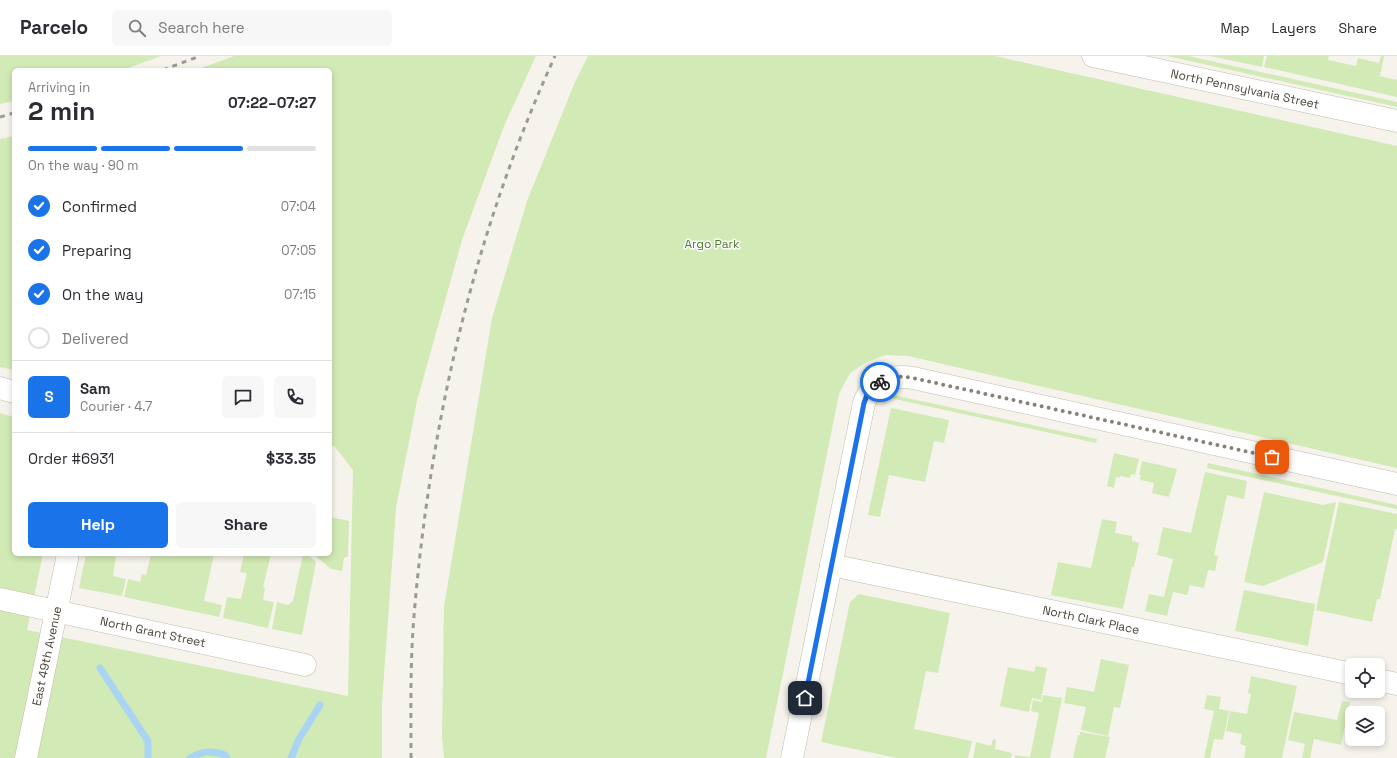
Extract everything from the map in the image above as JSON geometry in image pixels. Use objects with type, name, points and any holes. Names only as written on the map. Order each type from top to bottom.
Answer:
[{"type":"street","name":"North Pennsylvania Street","points":[[1093,56],[1397,122]]},
{"type":"street","points":[[793,758],[864,403],[871,390],[882,381],[900,376],[913,378],[1397,484]]},
{"type":"street","points":[[0,388],[12,391]]},
{"type":"street","name":"East 49th Avenue","points":[[26,758],[68,556]]},
{"type":"street","name":"North Clark Place","points":[[831,565],[1345,673]]},
{"type":"street","name":"North Grant Street","points":[[0,599],[305,665]]},
{"type":"street","points":[[1385,681],[1397,684]]},
{"type":"green space","points":[[0,56],[161,56],[128,68],[12,68],[12,101],[0,104]]},
{"type":"green space","points":[[234,56],[536,56],[504,126],[462,240],[417,401],[396,508],[382,703],[382,758],[0,758],[0,413],[12,416],[12,556],[43,556],[27,630],[348,696],[353,470],[332,446],[332,68],[201,68]]},
{"type":"green space","name":"Argo Park","points":[[588,56],[995,56],[1397,146],[1397,468],[908,356],[886,355],[867,362],[850,373],[839,394],[766,758],[444,758],[442,737],[444,607],[492,318],[527,201],[575,82]]},
{"type":"green space","points":[[1167,56],[1188,56],[1397,102],[1397,107]]},
{"type":"green space","points":[[1210,56],[1264,56],[1262,67]]},
{"type":"green space","points":[[1267,56],[1329,56],[1328,60],[1356,66],[1358,58],[1379,63],[1381,56],[1384,56],[1380,76],[1397,80],[1397,97],[1264,67]]},
{"type":"green space","points":[[12,136],[12,370],[0,367],[0,139]]},
{"type":"green space","points":[[893,395],[1097,439],[1096,443],[890,398]]},
{"type":"green space","points":[[891,408],[949,420],[944,443],[934,441],[925,482],[889,475],[880,517],[868,515]]},
{"type":"green space","points":[[1114,453],[1139,459],[1135,475],[1131,474],[1130,478],[1120,476],[1119,478],[1116,477],[1114,488],[1107,486]]},
{"type":"green space","points":[[1142,461],[1177,469],[1169,497],[1152,493],[1154,483],[1140,480],[1141,475],[1139,475]]},
{"type":"green space","points":[[1208,463],[1397,505],[1397,509],[1207,468]]},
{"type":"green space","points":[[1205,472],[1247,481],[1244,499],[1227,495],[1214,555],[1218,556],[1215,571],[1208,570],[1204,588],[1190,585],[1187,595],[1173,592],[1167,616],[1145,611],[1149,594],[1164,597],[1173,559],[1157,555],[1163,527],[1191,533]]},
{"type":"green space","points":[[1264,492],[1323,505],[1336,502],[1323,562],[1263,586],[1244,582]]},
{"type":"green space","points":[[1339,502],[1397,514],[1397,529],[1395,529],[1380,599],[1377,599],[1372,622],[1316,610]]},
{"type":"green space","points":[[332,517],[349,521],[348,556],[344,558],[342,571],[331,569],[315,556],[332,556]]},
{"type":"green space","points":[[1102,519],[1117,522],[1115,533],[1132,536],[1132,541],[1139,543],[1123,609],[1051,595],[1058,562],[1091,568]]},
{"type":"green space","points":[[86,556],[116,556],[113,576],[126,579],[122,596],[79,588]]},
{"type":"green space","points":[[151,556],[214,556],[204,601],[222,605],[219,617],[124,597],[128,579],[140,582],[142,574],[146,575]]},
{"type":"green space","points":[[244,556],[271,556],[263,587],[265,588],[263,600],[274,602],[268,628],[223,618],[227,597],[241,599],[247,573],[240,572]]},
{"type":"green space","points":[[303,556],[309,556],[316,562],[302,635],[272,629],[277,602],[288,605],[293,601]]},
{"type":"green space","points":[[1244,590],[1315,604],[1308,646],[1235,631]]},
{"type":"green space","points":[[859,594],[950,613],[938,673],[926,671],[914,729],[972,741],[968,758],[897,758],[821,742],[850,602]]},
{"type":"green space","points":[[1101,659],[1129,665],[1120,708],[1114,707],[1108,736],[1081,730],[1086,707],[1064,703],[1067,687],[1094,692]]},
{"type":"green space","points":[[1036,666],[1047,668],[1041,700],[1032,698],[1029,712],[1000,706],[1008,667],[1034,672]]},
{"type":"green space","points":[[1251,676],[1297,686],[1282,758],[1244,758],[1246,746],[1240,744],[1242,734],[1226,731],[1230,711],[1247,714],[1251,694],[1248,693]]},
{"type":"green space","points":[[1043,695],[1062,698],[1050,758],[1015,758],[1015,755],[1030,757],[1039,713],[1031,711],[1033,700],[1042,702]]},
{"type":"green space","points":[[1207,695],[1221,697],[1219,709],[1229,711],[1223,740],[1214,739],[1210,758],[1204,758],[1214,711],[1204,709]]},
{"type":"green space","points":[[1342,701],[1350,702],[1349,706],[1345,706],[1345,726],[1341,745],[1314,739],[1310,758],[1302,758],[1305,744],[1288,740],[1294,712],[1337,720]]},
{"type":"green space","points":[[1080,732],[1110,737],[1105,758],[1073,758]]},
{"type":"green space","points":[[993,739],[996,740],[995,749],[1012,753],[1011,758],[973,758],[976,742],[991,746]]},
{"type":"waterway","points":[[100,668],[148,741],[148,758]]},
{"type":"waterway","points":[[291,758],[299,739],[320,705]]},
{"type":"waterway","points":[[190,758],[199,754],[211,752],[225,755],[227,758]]},
{"type":"railway","points":[[168,68],[200,56]]},
{"type":"railway","points":[[411,758],[411,669],[414,616],[421,544],[431,472],[444,401],[460,330],[479,260],[501,191],[526,123],[555,56]]},
{"type":"railway","points":[[0,117],[12,114]]},
{"type":"way so far","points":[[880,382],[888,378],[900,376],[913,378],[1272,457]]},
{"type":"route","points":[[805,698],[864,403],[867,395],[880,382]]}]
